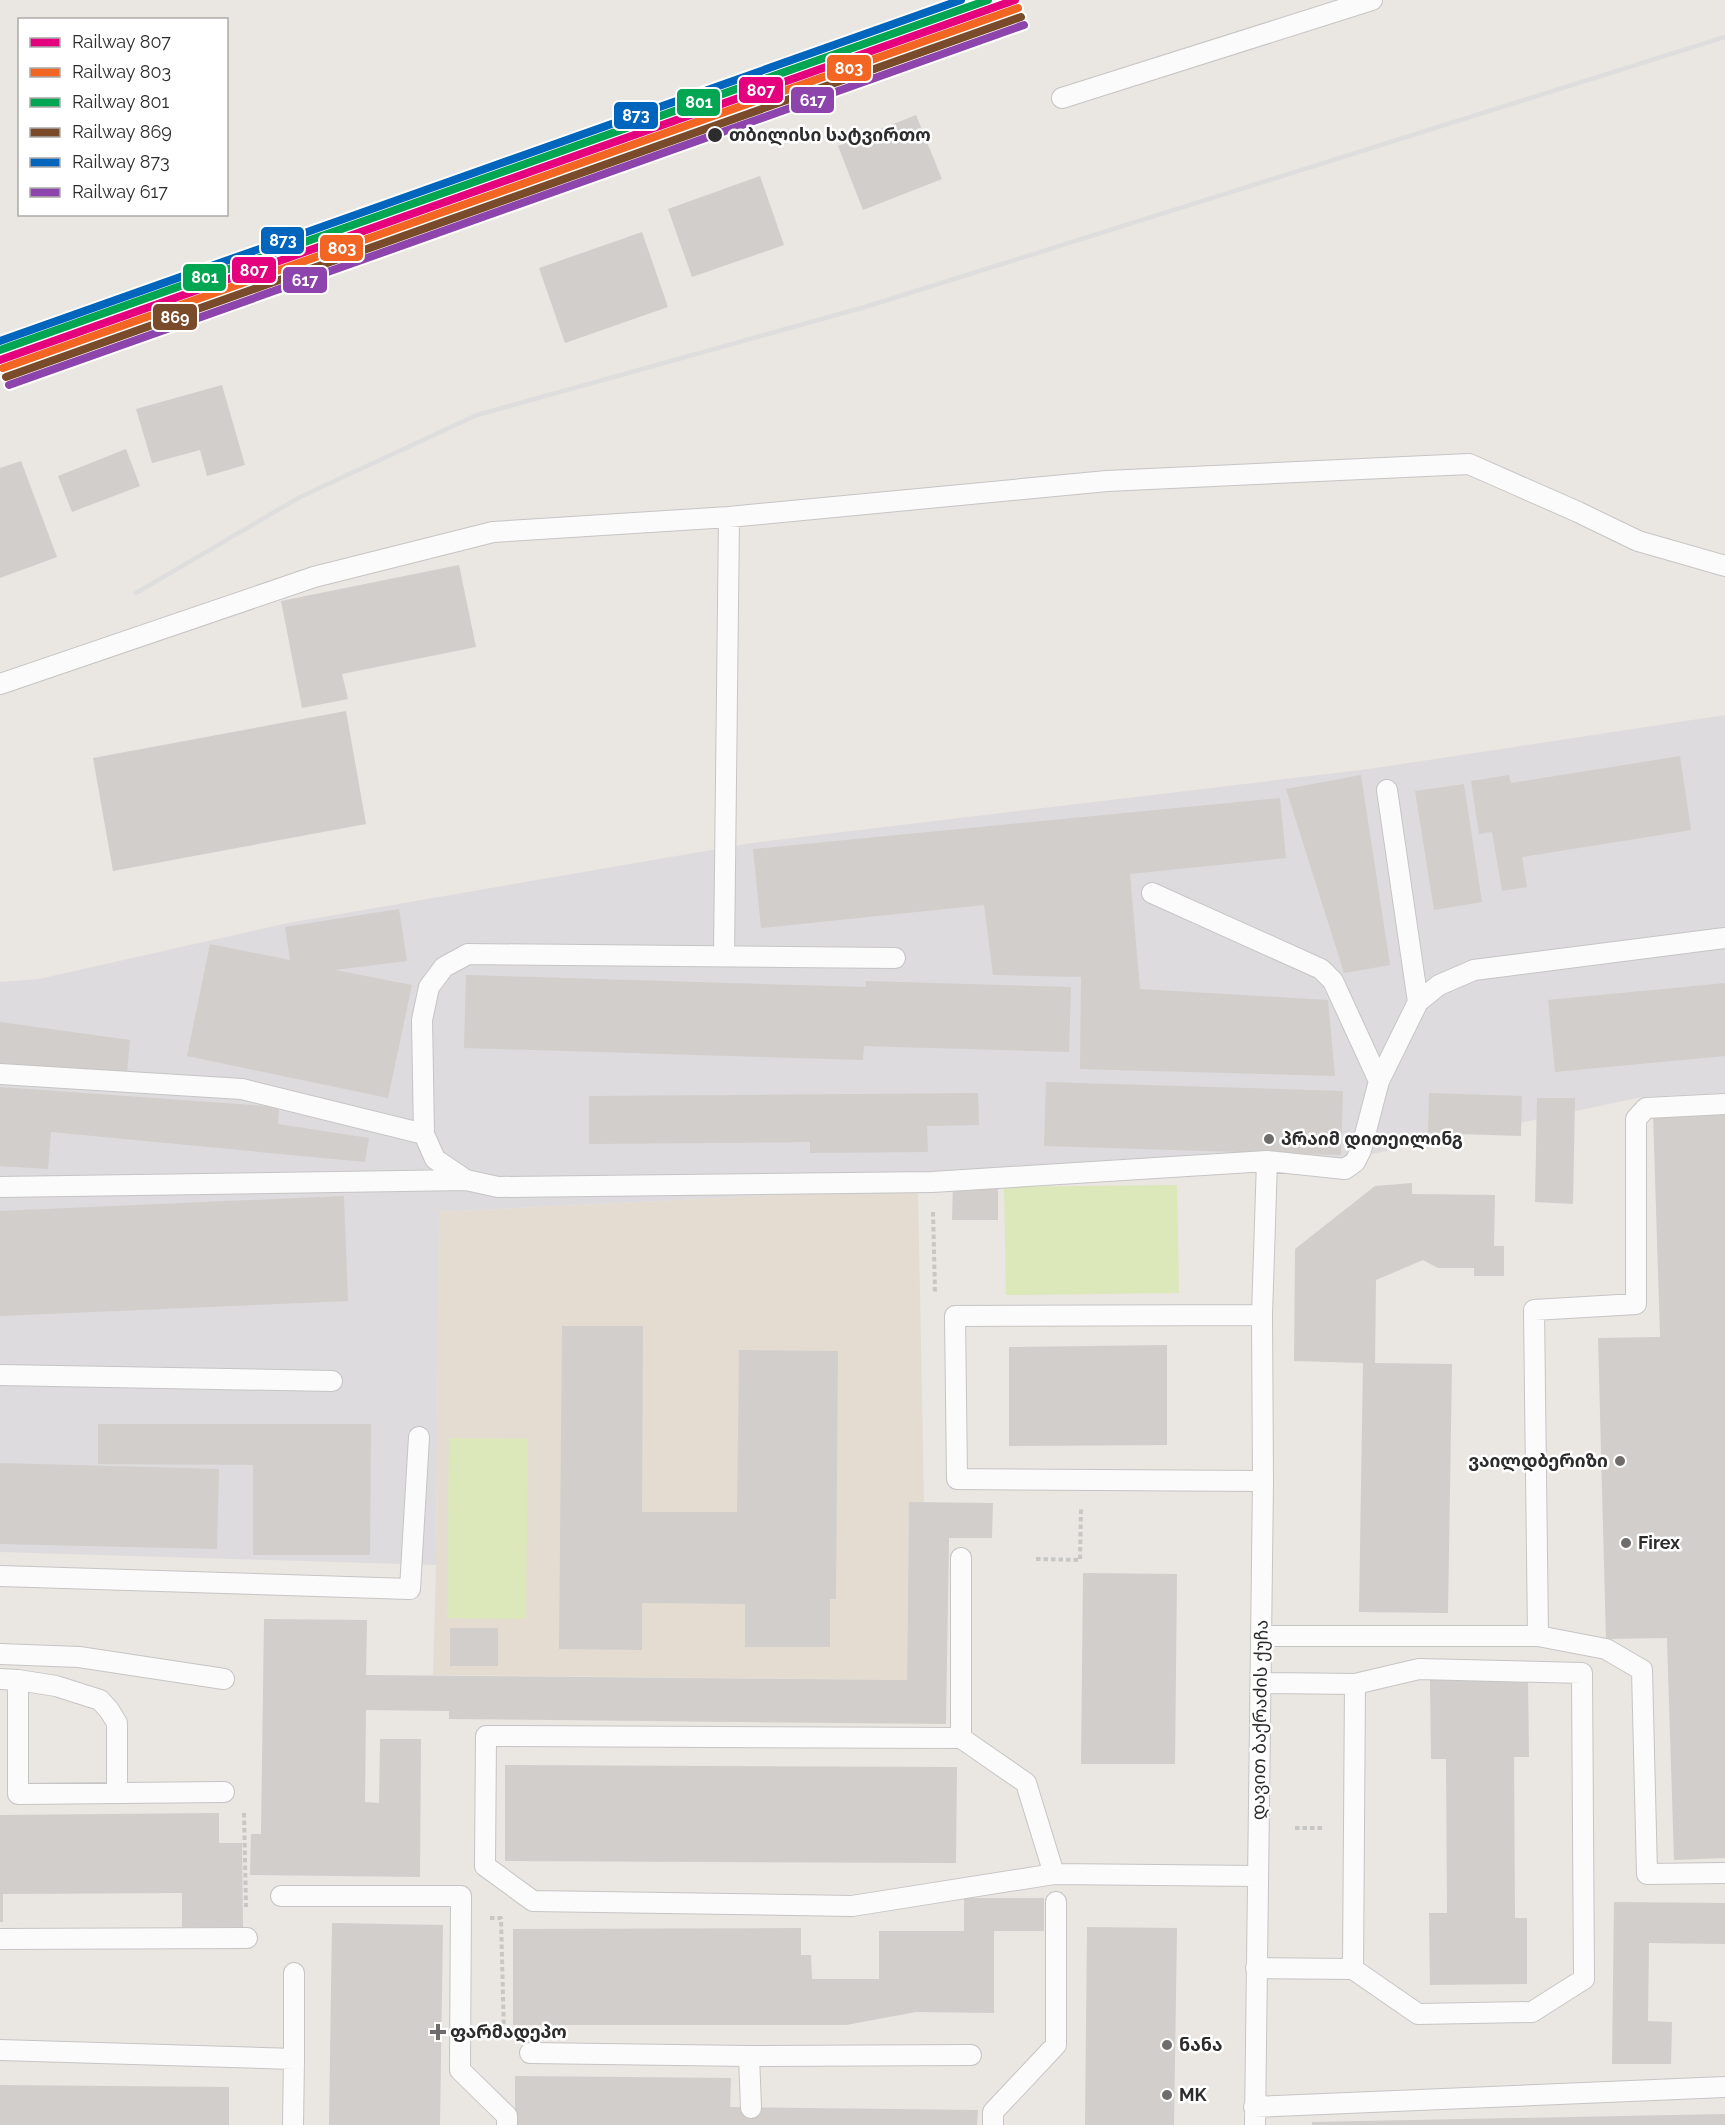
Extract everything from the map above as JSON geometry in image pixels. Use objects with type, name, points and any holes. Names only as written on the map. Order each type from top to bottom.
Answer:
[{"type":"lane","points":[[1062,98],[1372,0]]},
{"type":"lane","points":[[0,684],[314,577],[493,532],[729,517],[1107,481],[1469,464],[1638,541],[1725,566]]},
{"type":"lane","points":[[724,956],[729,517]]},
{"type":"lane","points":[[1387,790],[1418,1002]]},
{"type":"lane","points":[[1152,893],[1321,969],[1333,981],[1379,1081]]},
{"type":"lane","points":[[0,1187],[466,1180],[498,1187],[932,1182],[1267,1161],[1345,1169],[1355,1162],[1361,1149],[1379,1081],[1418,1002],[1439,985],[1474,970],[1725,938]]},
{"type":"lane","points":[[466,1180],[435,1159],[424,1134],[422,1020],[429,987],[444,967],[468,954],[895,958]]},
{"type":"lane","points":[[0,1074],[242,1089],[424,1134]]},
{"type":"lane","points":[[1538,1636],[1534,1310],[1636,1304],[1636,1119],[1646,1108],[1725,1104]]},
{"type":"lane","name":"დავით ბაქრაძის ქუჩა","points":[[1255,2116],[1262,1636],[1262,1315],[1267,1161]]},
{"type":"lane","points":[[1262,1315],[955,1316],[957,1479],[1263,1481]]},
{"type":"lane","points":[[0,1375],[332,1381]]},
{"type":"lane","points":[[0,1576],[410,1589],[419,1437]]},
{"type":"lane","points":[[961,1558],[962,1738]]},
{"type":"lane","points":[[1262,1636],[1538,1636],[1606,1649],[1642,1670],[1647,1874],[1725,1873]]},
{"type":"lane","points":[[0,1654],[79,1657],[224,1679]]},
{"type":"lane","points":[[1256,1968],[1353,1969],[1418,2014],[1532,2012],[1584,1979],[1582,1673],[1419,1669],[1355,1684],[1261,1683]]},
{"type":"lane","points":[[117,1793],[117,1723],[100,1700],[56,1686],[9,1679],[18,1794],[224,1792]]},
{"type":"lane","points":[[1353,1969],[1355,1684]]},
{"type":"lane","points":[[1054,1874],[1026,1784],[962,1738],[486,1736],[485,1866],[533,1901],[852,1906],[1054,1874],[1257,1876]]},
{"type":"lane","points":[[281,1896],[460,1896],[460,2070],[507,2116],[507,2125]]},
{"type":"lane","points":[[993,2125],[993,2112],[1056,2045],[1056,1902]]},
{"type":"lane","points":[[0,1939],[247,1938]]},
{"type":"lane","points":[[293,2125],[294,1973]]},
{"type":"lane","points":[[0,2050],[294,2059]]},
{"type":"lane","points":[[530,2053],[749,2056],[971,2055]]},
{"type":"lane","points":[[749,2056],[751,2108]]},
{"type":"lane","points":[[1255,2116],[1725,2087]]},
{"type":"path","points":[[932,1182],[936,1299],[955,1316]]},
{"type":"path","points":[[1036,1559],[1080,1560],[1081,1479]]},
{"type":"path","points":[[224,1792],[244,1808],[247,1938]]},
{"type":"path","points":[[1295,1828],[1318,1828]]},
{"type":"path","points":[[461,1919],[501,1918],[504,2036]]},
{"type":"shaded area","points":[[1725,715],[1725,1093],[1642,1097],[1344,1160],[918,1188],[439,1212],[436,1565],[0,1552],[0,982],[39,979],[288,923],[752,843],[1369,769]]},
{"type":"shaded area","points":[[918,1188],[924,1502],[909,1502],[907,1680],[433,1675],[439,1212]]},
{"type":"green space","points":[[1177,1185],[1179,1293],[1006,1295],[1004,1187]]},
{"type":"green space","points":[[449,1438],[528,1439],[526,1619],[447,1618]]},
{"type":"building","points":[[916,115],[942,179],[863,210],[838,146]]},
{"type":"building","points":[[760,176],[784,245],[692,277],[668,209]]},
{"type":"building","points":[[642,232],[668,307],[565,343],[539,268]]},
{"type":"building","points":[[222,385],[245,465],[207,476],[200,450],[152,463],[136,409]]},
{"type":"building","points":[[126,449],[140,486],[72,512],[58,476]]},
{"type":"building","points":[[21,461],[57,557],[0,578],[0,468]]},
{"type":"building","points":[[459,565],[476,647],[342,674],[348,699],[302,708],[281,601]]},
{"type":"building","points":[[346,711],[366,824],[113,871],[93,758]]},
{"type":"building","points":[[1680,756],[1691,830],[1522,857],[1527,887],[1502,891],[1492,832],[1479,834],[1471,781],[1509,775],[1511,783]]},
{"type":"building","points":[[1361,775],[1390,965],[1344,973],[1286,789]]},
{"type":"building","points":[[1464,784],[1482,902],[1434,910],[1415,791]]},
{"type":"building","points":[[1280,798],[1286,858],[1130,874],[1140,989],[1328,1000],[1335,1076],[1080,1069],[1081,977],[993,975],[984,905],[761,928],[753,849]]},
{"type":"building","points":[[399,909],[407,961],[335,970],[412,985],[388,1098],[187,1056],[210,944],[290,960],[285,927]]},
{"type":"building","points":[[466,975],[866,987],[866,981],[1071,987],[1069,1052],[864,1046],[863,1060],[464,1048]]},
{"type":"building","points":[[1725,983],[1725,1056],[1555,1072],[1548,1000]]},
{"type":"building","points":[[0,1022],[130,1040],[127,1073],[0,1063]]},
{"type":"building","points":[[1046,1082],[1343,1091],[1341,1155],[1044,1146]]},
{"type":"building","points":[[0,1087],[279,1107],[278,1124],[369,1138],[365,1162],[51,1132],[48,1169],[0,1166]]},
{"type":"building","points":[[978,1093],[979,1125],[927,1126],[928,1152],[810,1153],[810,1142],[589,1144],[589,1096]]},
{"type":"building","points":[[1429,1093],[1522,1096],[1521,1136],[1428,1133]]},
{"type":"building","points":[[1537,1098],[1575,1098],[1573,1204],[1535,1202]]},
{"type":"building","points":[[1725,1111],[1725,1858],[1674,1860],[1667,1638],[1606,1639],[1598,1338],[1660,1337],[1653,1113]]},
{"type":"building","points":[[1412,1183],[1412,1194],[1495,1195],[1494,1246],[1504,1246],[1504,1276],[1474,1276],[1474,1268],[1438,1268],[1423,1260],[1376,1280],[1375,1363],[1452,1364],[1448,1613],[1359,1612],[1363,1363],[1294,1361],[1295,1249],[1375,1186]]},
{"type":"building","points":[[953,1184],[998,1185],[998,1220],[952,1220]]},
{"type":"building","points":[[344,1196],[348,1301],[0,1316],[0,1211]]},
{"type":"building","points":[[562,1326],[643,1326],[642,1512],[737,1512],[739,1350],[838,1351],[836,1599],[830,1599],[830,1647],[745,1647],[745,1604],[642,1603],[642,1650],[559,1649]]},
{"type":"building","points":[[1167,1345],[1167,1445],[1009,1446],[1009,1347]]},
{"type":"building","points":[[98,1424],[371,1424],[370,1555],[253,1555],[253,1465],[98,1464]]},
{"type":"building","points":[[0,1463],[219,1469],[217,1549],[0,1544]]},
{"type":"building","points":[[909,1502],[993,1503],[992,1538],[949,1538],[946,1724],[449,1719],[449,1711],[366,1710],[365,1802],[379,1803],[380,1739],[421,1739],[420,1877],[250,1875],[251,1834],[261,1834],[264,1619],[367,1620],[366,1675],[907,1680]]},
{"type":"building","points":[[1083,1573],[1177,1574],[1175,1764],[1081,1764]]},
{"type":"building","points":[[450,1628],[498,1628],[498,1666],[450,1666]]},
{"type":"building","points":[[1528,1679],[1529,1757],[1514,1757],[1515,1918],[1527,1918],[1527,1984],[1430,1985],[1429,1913],[1447,1913],[1446,1759],[1431,1759],[1430,1680]]},
{"type":"building","points":[[505,1765],[957,1767],[956,1863],[505,1861]]},
{"type":"building","points":[[219,1813],[219,1843],[242,1843],[243,1927],[182,1927],[182,1893],[3,1894],[3,1922],[0,1922],[0,1815]]},
{"type":"building","points":[[964,1898],[1044,1898],[1044,1931],[994,1931],[994,2013],[916,2012],[846,2025],[513,2025],[513,1929],[801,1928],[801,1955],[811,1955],[812,1979],[879,1979],[879,1931],[964,1931]]},
{"type":"building","points":[[1614,1902],[1725,1903],[1725,1944],[1649,1943],[1648,2021],[1672,2022],[1671,2064],[1612,2064]]},
{"type":"building","points":[[332,1923],[443,1925],[440,2125],[329,2125]]},
{"type":"building","points":[[1087,1927],[1177,1928],[1174,2125],[1085,2125]]},
{"type":"building","points":[[515,2076],[731,2078],[730,2107],[978,2110],[977,2125],[515,2125]]},
{"type":"building","points":[[0,2085],[229,2087],[229,2125],[0,2125]]},
{"type":"building","points":[[1725,2114],[1725,2125],[1312,2125],[1312,2122]]},
{"type":"railway","points":[[136,593],[300,497],[477,415],[865,307],[1725,37]]},
{"type":"rail line","name":"873","points":[[0,341],[961,0]]},
{"type":"rail line","name":"801","points":[[0,350],[988,0]]},
{"type":"rail line","name":"807","points":[[0,360],[1015,0]]},
{"type":"rail line","name":"803","points":[[3,368],[1018,8]]},
{"type":"rail line","name":"869","points":[[6,377],[1021,17]]},
{"type":"rail line","name":"617","points":[[9,385],[1024,25]]},
{"type":"place","name":"თბილისი სატვირთო","points":[[715,135]]},
{"type":"place","name":"პრაიმ დითეილინგ","points":[[1269,1139]]},
{"type":"place","name":"ვაილდბერიზი","points":[[1620,1461]]},
{"type":"place","name":"Firex","points":[[1626,1543]]},
{"type":"place","name":"ფარმადეპო","points":[[438,2032]]},
{"type":"place","name":"ნანა","points":[[1167,2045]]},
{"type":"place","name":"MK","points":[[1167,2095]]}]
